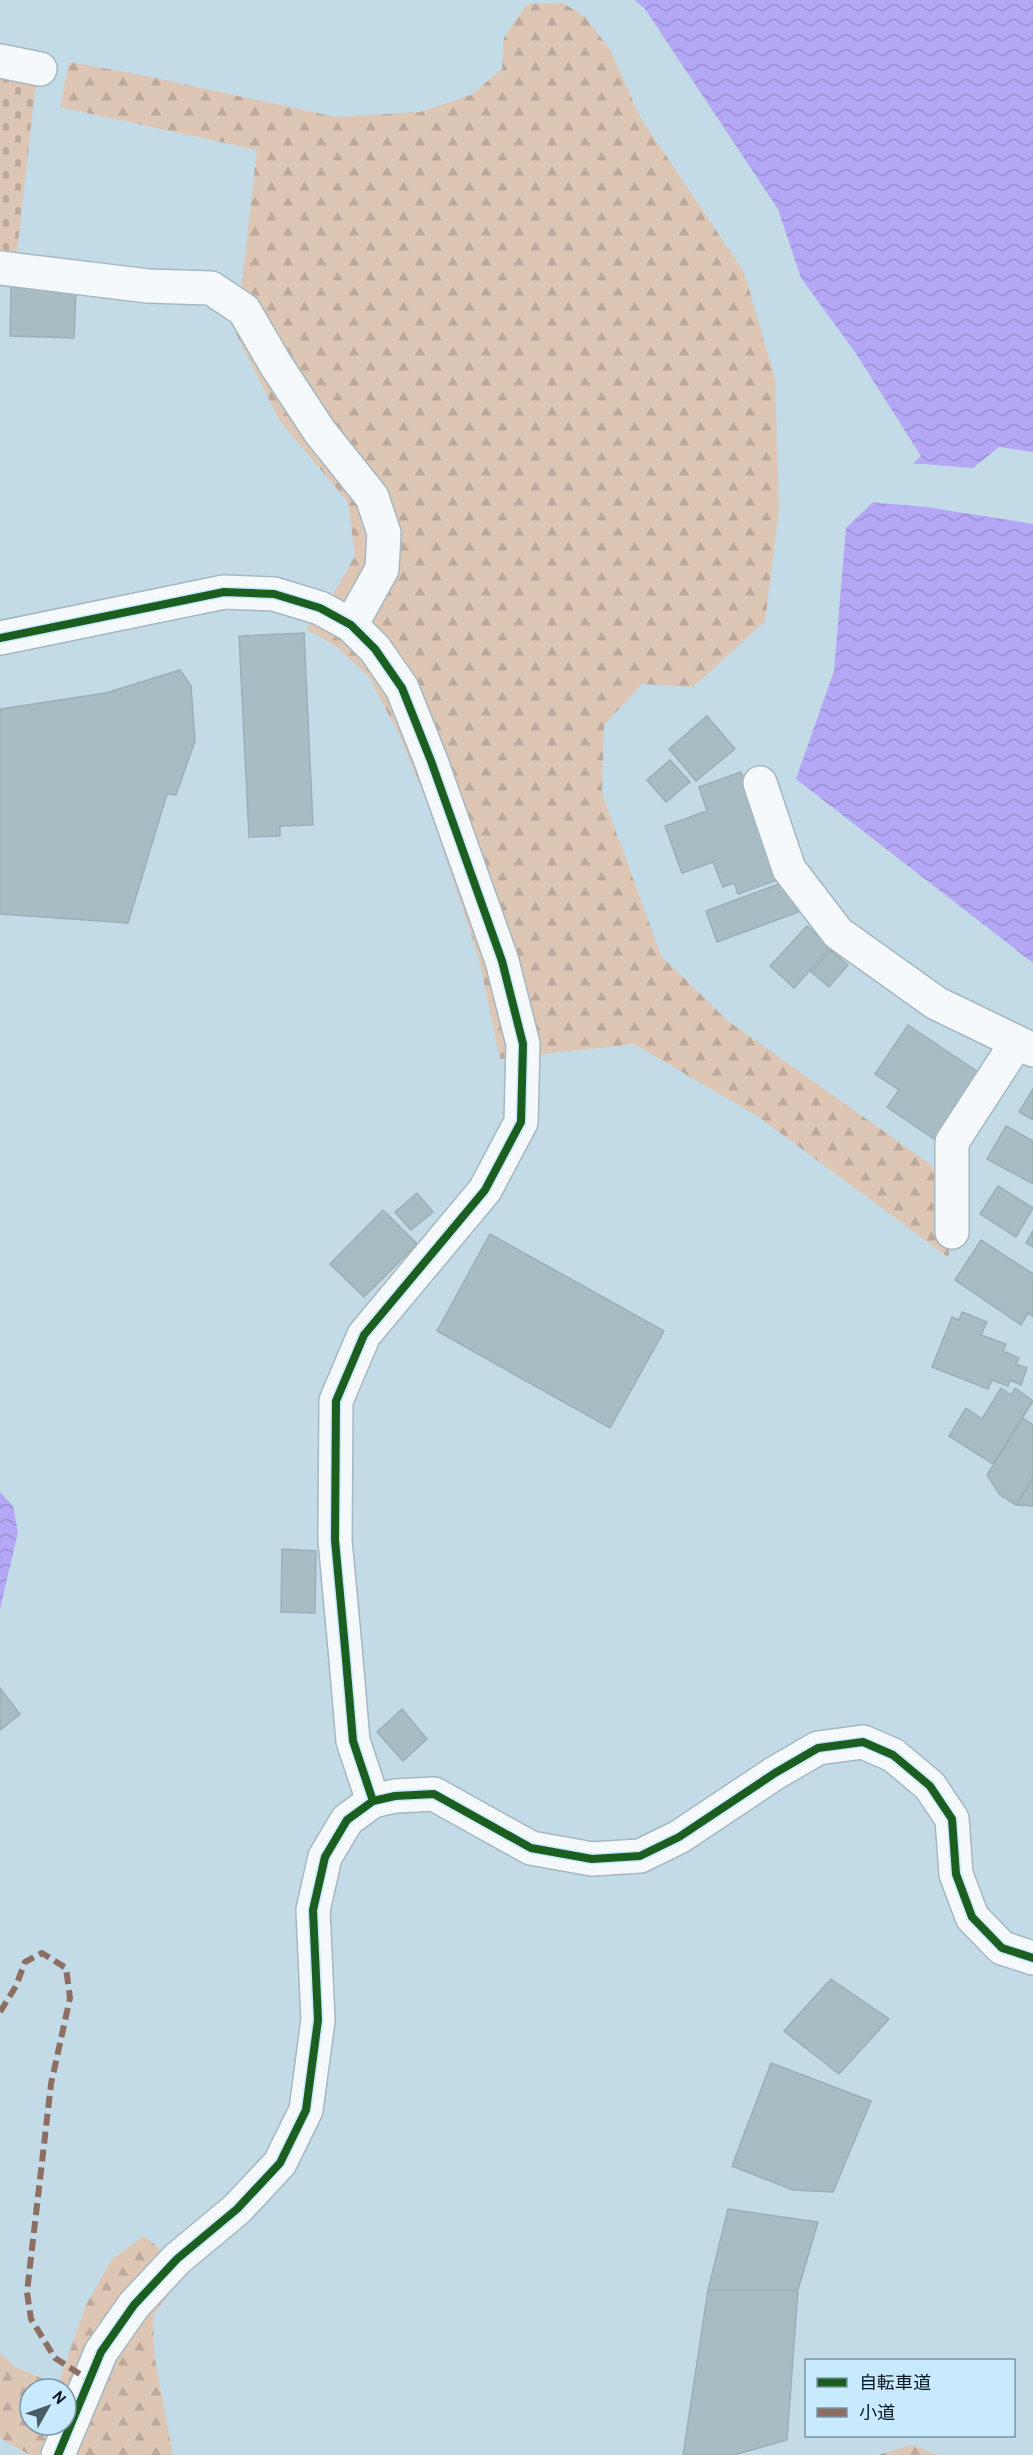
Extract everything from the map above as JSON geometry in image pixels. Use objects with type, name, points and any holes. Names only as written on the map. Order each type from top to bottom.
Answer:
[{"type":"street","points":[[0,61],[40,69]]},
{"type":"street","points":[[0,268],[148,286],[211,288],[244,310],[276,366],[320,432],[372,497],[384,533],[382,569],[351,625]]},
{"type":"street","points":[[0,638],[224,592],[274,594],[320,608],[351,625],[375,649],[402,688],[501,961],[523,1044],[521,1122],[485,1190],[364,1335],[336,1401],[335,1540],[353,1741],[373,1801]]},
{"type":"street","points":[[760,783],[789,869],[838,933],[936,1003],[1025,1046],[952,1142],[952,1232]]},
{"type":"street","points":[[58,2455],[101,2352],[134,2305],[177,2259],[237,2209],[280,2163],[306,2110],[318,2020],[313,1910],[325,1857],[347,1820],[373,1801],[395,1796],[434,1794],[531,1848],[592,1860],[640,1856],[679,1837],[775,1773],[819,1748],[863,1742],[893,1755],[930,1786],[952,1819],[956,1874],[972,1917],[1002,1948],[1033,1958]]},
{"type":"green space","points":[[563,3],[585,17],[611,51],[640,117],[744,272],[775,379],[779,509],[765,621],[693,687],[642,684],[604,725],[602,793],[661,956],[728,1021],[931,1165],[949,1203],[949,1258],[759,1117],[634,1044],[500,1059],[479,959],[432,815],[399,734],[369,677],[336,646],[306,629],[335,591],[355,556],[348,502],[280,421],[236,334],[257,150],[60,107],[69,62],[336,117],[420,112],[471,95],[502,69],[504,38],[527,4]]},
{"type":"green space","points":[[0,74],[36,82],[17,252],[0,250]]},
{"type":"green space","points":[[144,2236],[186,2271],[153,2316],[154,2354],[173,2455],[30,2455],[0,2438],[0,2353],[15,2367],[39,2377],[18,2377],[18,2437],[78,2437],[78,2377],[61,2377],[86,2305],[112,2259]]},
{"type":"green space","points":[[912,2445],[939,2455],[878,2455]]},
{"type":"water","points":[[635,0],[1033,0],[1033,963],[796,779],[834,671],[846,528],[921,456],[855,352],[801,278],[778,209],[645,9]]},
{"type":"water","points":[[0,1492],[13,1506],[18,1532],[0,1609]]},
{"type":"pier","points":[[999,447],[1033,452],[1033,524],[926,507],[868,502],[909,463],[973,468]]},
{"type":"building","points":[[11,285],[76,287],[74,338],[10,336]]},
{"type":"building","points":[[304,633],[313,825],[280,826],[280,836],[249,837],[239,636]]},
{"type":"building","points":[[180,670],[191,686],[195,741],[176,795],[167,794],[128,923],[0,914],[0,709],[106,693]]},
{"type":"building","points":[[707,716],[735,749],[696,781],[669,749]]},
{"type":"building","points":[[670,760],[690,782],[666,802],[647,780]]},
{"type":"building","points":[[741,772],[780,879],[738,894],[734,883],[723,887],[713,862],[682,873],[665,826],[707,811],[699,787]]},
{"type":"building","points":[[787,881],[798,912],[717,942],[706,911]]},
{"type":"building","points":[[807,926],[831,947],[794,988],[770,966]]},
{"type":"building","points":[[831,950],[848,965],[829,987],[811,972]]},
{"type":"building","points":[[908,1025],[978,1072],[934,1139],[887,1107],[899,1090],[875,1074]]},
{"type":"building","points":[[1033,1089],[1033,1120],[1019,1112]]},
{"type":"building","points":[[1006,1126],[1033,1141],[1033,1184],[987,1159]]},
{"type":"building","points":[[998,1186],[1033,1208],[1016,1237],[980,1214]]},
{"type":"building","points":[[417,1193],[433,1212],[411,1230],[395,1212]]},
{"type":"building","points":[[383,1210],[417,1244],[364,1297],[330,1264]]},
{"type":"building","points":[[1033,1231],[1033,1247],[1026,1243]]},
{"type":"building","points":[[490,1234],[664,1331],[610,1428],[437,1331]]},
{"type":"building","points":[[981,1240],[1033,1274],[1033,1317],[1028,1313],[1021,1325],[955,1280]]},
{"type":"building","points":[[962,1312],[987,1322],[981,1335],[1006,1344],[1003,1351],[1019,1358],[1016,1364],[1027,1368],[1021,1385],[1010,1380],[1008,1386],[992,1380],[988,1389],[932,1367],[952,1317],[959,1320]]},
{"type":"building","points":[[1001,1388],[1011,1395],[1015,1388],[1033,1401],[993,1464],[949,1436],[966,1408],[982,1419]]},
{"type":"building","points":[[1023,1418],[1033,1425],[1033,1478],[1016,1505],[1000,1495],[987,1475]]},
{"type":"building","points":[[1033,1478],[1033,1506],[1016,1505]]},
{"type":"building","points":[[282,1549],[316,1551],[315,1613],[281,1612]]},
{"type":"building","points":[[0,1688],[20,1714],[0,1730]]},
{"type":"building","points":[[402,1709],[427,1739],[403,1761],[377,1732]]},
{"type":"building","points":[[831,1979],[889,2019],[839,2074],[784,2031]]},
{"type":"building","points":[[771,2063],[871,2101],[833,2192],[793,2190],[732,2166]]},
{"type":"building","points":[[728,2209],[818,2222],[798,2290],[708,2290]]},
{"type":"building","points":[[708,2290],[798,2290],[787,2440],[734,2455],[683,2455]]},
{"type":"marked path","points":[[0,2012],[16,1986],[25,1962],[42,1953],[66,1968],[70,1998],[51,2084],[27,2292],[31,2319],[55,2358],[89,2380]]},
{"type":"cycle path","points":[[0,638],[224,592],[274,594],[320,608],[351,625],[375,649],[402,688],[431,761],[502,961],[523,1044],[521,1122],[485,1190],[364,1335],[336,1401],[335,1540],[353,1741],[373,1801]]},
{"type":"cycle path","points":[[58,2455],[101,2352],[134,2305],[177,2259],[237,2209],[280,2163],[306,2110],[318,2020],[313,1910],[325,1857],[347,1820],[373,1801],[395,1796],[434,1794],[531,1848],[592,1859],[640,1856],[679,1837],[775,1773],[818,1748],[863,1742],[893,1755],[930,1786],[952,1819],[956,1874],[972,1917],[1002,1948],[1033,1958]]}]
